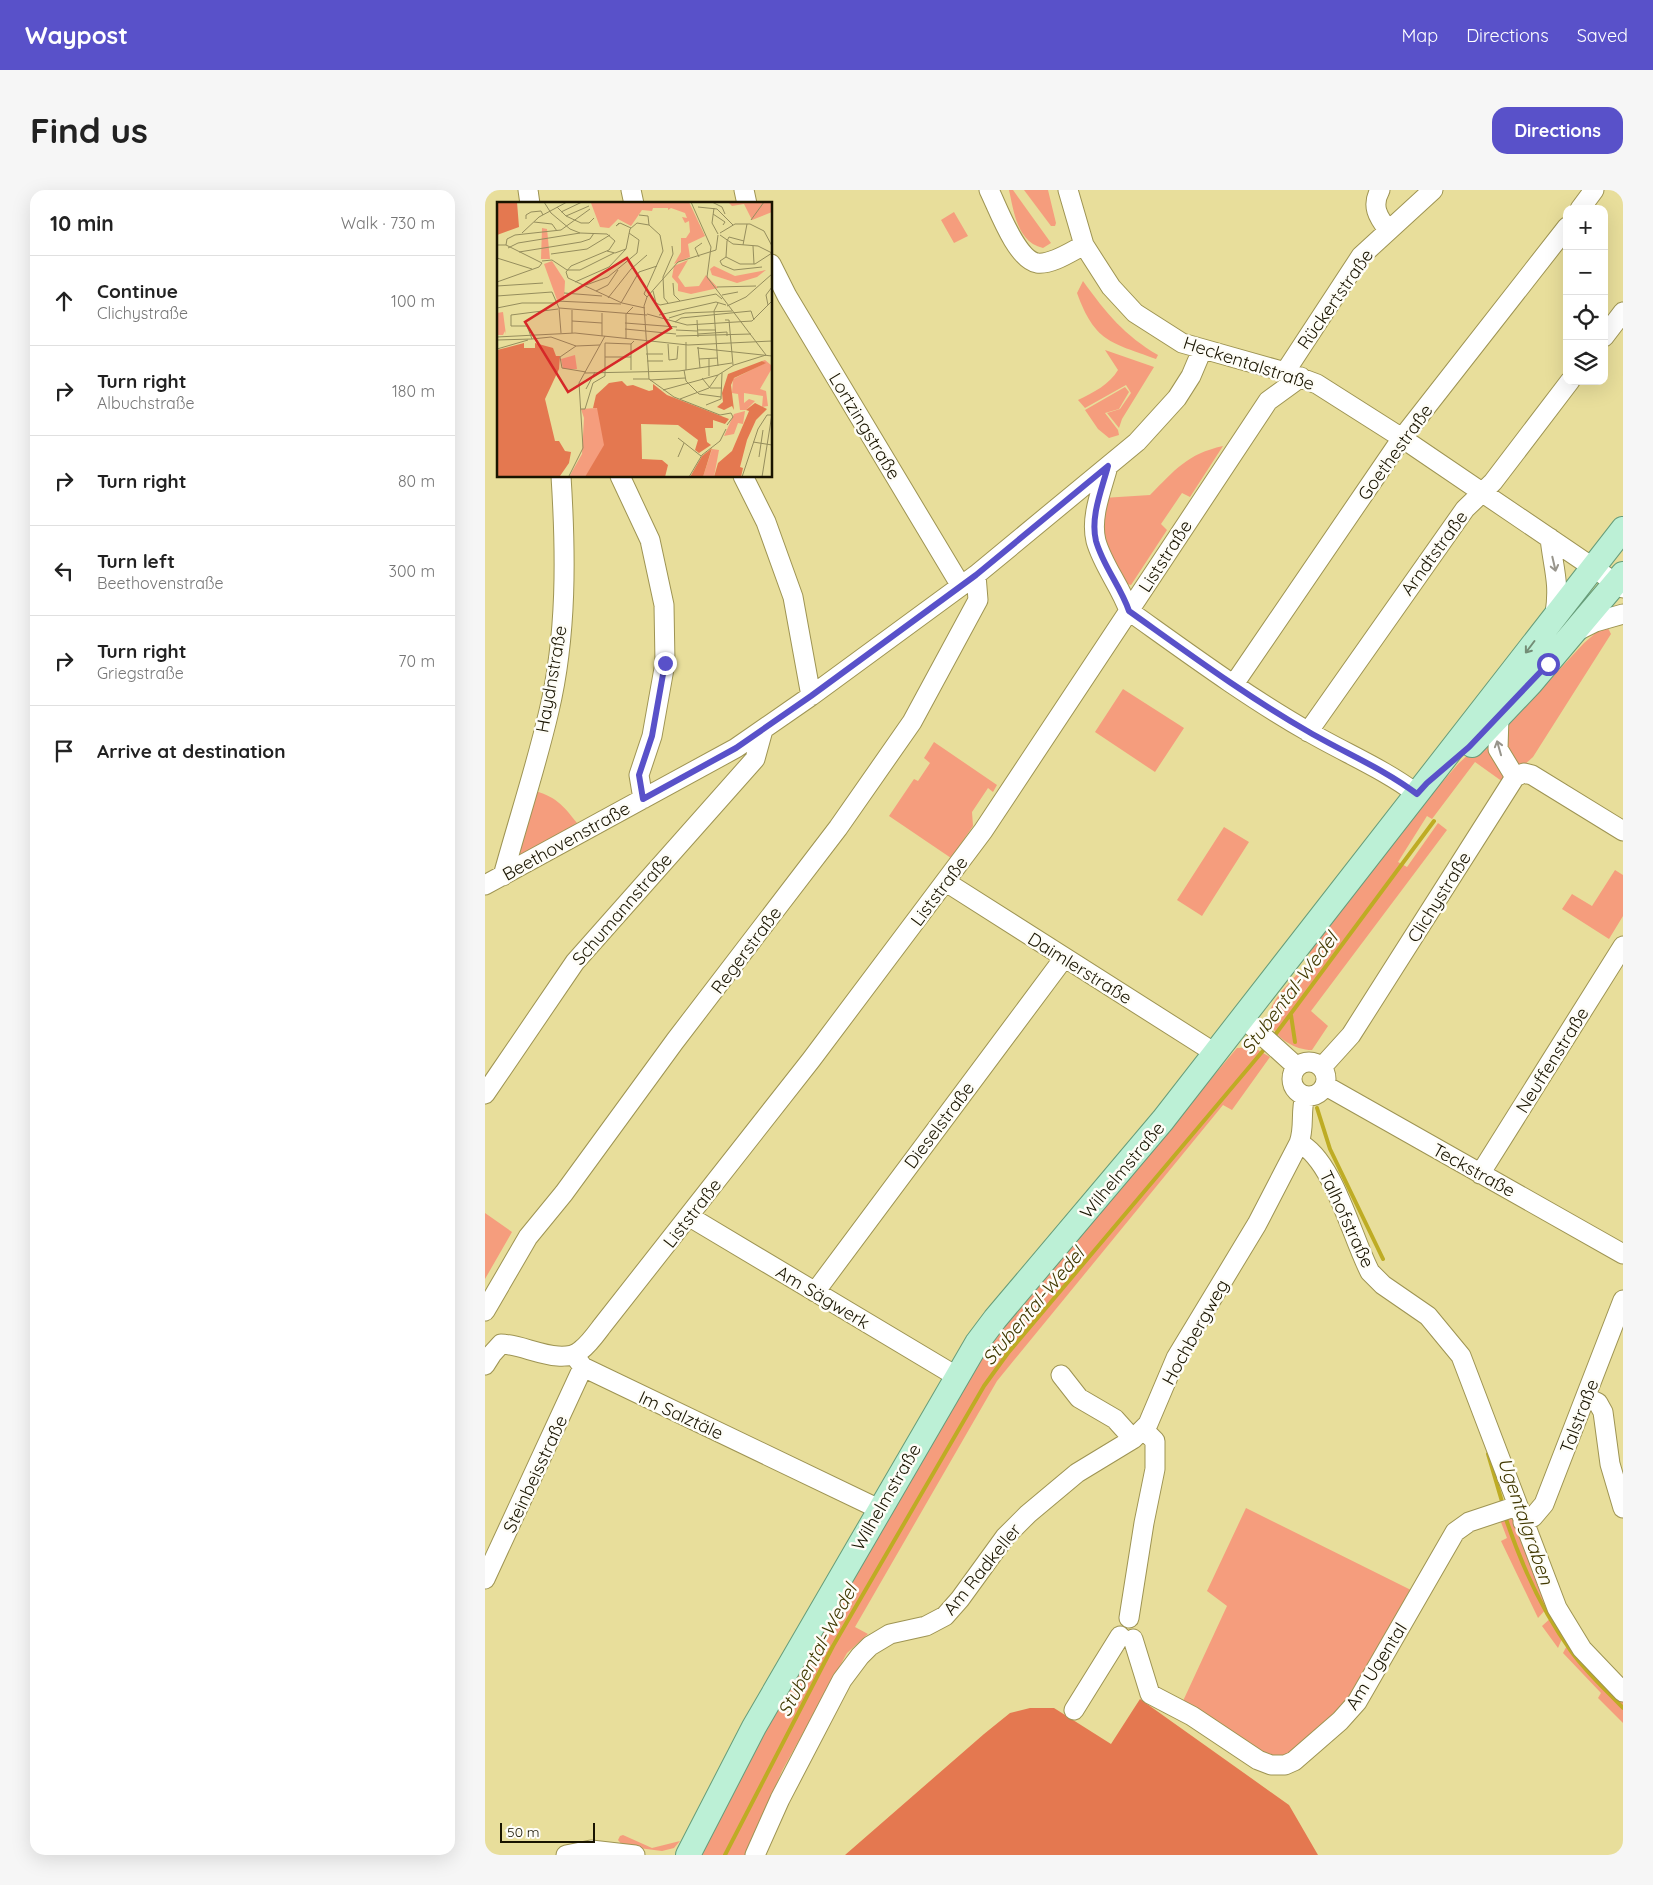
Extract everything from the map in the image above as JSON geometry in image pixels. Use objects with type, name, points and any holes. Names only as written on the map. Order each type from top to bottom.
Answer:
[{"type":"main road","name":"Wilhelmstraße","points":[[688,1855],[754,1727],[956,1376],[995,1319],[1115,1179],[1243,1018],[1422,789],[1555,613],[1623,528]]},
{"type":"main road","points":[[1422,789],[1469,747],[1530,684],[1621,581]]},
{"type":"street","points":[[989,190],[1024,256],[1038,263],[1057,259],[1084,245]]},
{"type":"street","name":"Heckentalstraße","points":[[1068,190],[1084,245],[1111,287],[1135,313],[1171,337],[1202,350],[1293,375],[1343,399],[1484,492],[1592,567],[1621,581]]},
{"type":"street","points":[[1380,190],[1376,198],[1375,208],[1378,217],[1388,230]]},
{"type":"street","name":"Rückertstraße","points":[[1293,375],[1361,256],[1433,190]]},
{"type":"street","points":[[1583,205],[1594,190]]},
{"type":"street","name":"Goethestraße","points":[[1234,684],[1402,438],[1563,232]]},
{"type":"street","name":"Lortzingstraße","points":[[773,268],[787,296],[969,580]]},
{"type":"street","points":[[1608,332],[1623,312]]},
{"type":"street","name":"Beethovenstraße","points":[[485,885],[736,748],[811,696],[969,580],[1137,442],[1177,398],[1191,376],[1202,350]]},
{"type":"street","points":[[1255,364],[1267,387],[1268,401]]},
{"type":"street","name":"Liststraße","points":[[578,1361],[581,1350],[689,1217],[983,831],[1268,401],[1293,375]]},
{"type":"street","name":"Arndtstraße","points":[[1308,732],[1455,523],[1469,505],[1484,492],[1567,385]]},
{"type":"street","points":[[1108,466],[1096,510],[1096,540],[1123,594],[1129,611],[1234,684],[1308,732],[1398,780],[1422,789]]},
{"type":"street","name":"Haydnstraße","points":[[503,876],[550,710],[560,641],[566,550],[561,478]]},
{"type":"street","points":[[621,478],[650,540],[664,604],[665,663],[652,736],[639,775],[643,799]]},
{"type":"street","points":[[744,478],[766,522],[793,597],[811,696]]},
{"type":"street","points":[[1550,538],[1552,563],[1558,584],[1555,613]]},
{"type":"street","name":"Regerstraße","points":[[485,1311],[528,1237],[564,1193],[675,1041],[838,828],[912,722],[978,600],[969,580]]},
{"type":"street","points":[[1574,633],[1595,622],[1623,614]]},
{"type":"street","points":[[1499,716],[1498,749],[1515,777],[1524,774],[1532,775],[1623,831]]},
{"type":"street","name":"Schumannstraße","points":[[485,1094],[575,962],[755,759],[763,730]]},
{"type":"street","name":"Clichystraße","points":[[1322,1067],[1351,1036],[1515,777]]},
{"type":"street","name":"Daimlerstraße","points":[[946,882],[1215,1053]]},
{"type":"street","name":"Neuffenstraße","points":[[1480,1174],[1623,946]]},
{"type":"street","name":"Dieselstraße","points":[[815,1292],[1064,958]]},
{"type":"street","points":[[1243,1018],[1297,1067]]},
{"type":"street","points":[[1309,1062],[1322,1067],[1327,1078],[1326,1086],[1317,1095],[1305,1096],[1296,1091],[1292,1082],[1297,1067],[1309,1062]]},
{"type":"street","name":"Teckstraße","points":[[1326,1086],[1623,1254]]},
{"type":"street","points":[[1299,1143],[1303,1130],[1301,1110],[1305,1096]]},
{"type":"street","name":"Hochbergweg","points":[[1139,1434],[1156,1410],[1176,1358],[1257,1224],[1299,1143]]},
{"type":"street","name":"Talhofstraße","points":[[1299,1143],[1311,1149],[1323,1167],[1370,1272],[1383,1284],[1428,1316],[1461,1356],[1475,1389],[1511,1512],[1571,1633],[1591,1660],[1623,1692]]},
{"type":"street","name":"Am Sägwerk","points":[[689,1217],[956,1376]]},
{"type":"street","name":"Talstraße","points":[[1511,1512],[1538,1514],[1544,1504],[1623,1300]]},
{"type":"street","points":[[485,1365],[491,1344]]},
{"type":"street","name":"Im Salztäle","points":[[491,1344],[513,1344],[578,1361],[706,1427],[879,1509]]},
{"type":"street","name":"Steinbeisstraße","points":[[485,1579],[578,1361]]},
{"type":"street","points":[[1061,1375],[1079,1398],[1139,1434],[1155,1441],[1155,1468],[1129,1618],[1119,1623],[1117,1630],[1126,1638],[1075,1710]]},
{"type":"street","points":[[1586,1397],[1598,1403],[1603,1412],[1610,1464],[1623,1508]]},
{"type":"street","name":"Am Radkeller","points":[[755,1855],[776,1808],[842,1680],[860,1656],[870,1646],[890,1634],[926,1626],[945,1616],[960,1599],[1005,1538],[1028,1514],[1077,1473],[1139,1434]]},
{"type":"street","name":"Am Ugental","points":[[1126,1638],[1151,1694],[1192,1716],[1258,1760],[1271,1765],[1285,1765],[1294,1761],[1339,1721],[1357,1702],[1455,1532],[1464,1524],[1511,1512]]},
{"type":"street","points":[[566,1855],[591,1850],[635,1855]]},
{"type":"shaded area","points":[[1009,190],[1013,190],[1051,243],[1043,248],[1027,240],[1018,225]]},
{"type":"shaded area","points":[[1024,190],[1048,190],[1056,223],[1055,226],[1051,226]]},
{"type":"shaded area","points":[[954,212],[968,236],[954,243],[941,220]]},
{"type":"shaded area","points":[[1083,281],[1126,332],[1158,355],[1156,359],[1116,344],[1098,331],[1090,322],[1077,293]]},
{"type":"shaded area","points":[[1105,350],[1154,367],[1122,419],[1119,428],[1107,413],[1120,409],[1131,393],[1126,385],[1085,408],[1078,400],[1106,384],[1118,370]]},
{"type":"shaded area","points":[[1125,387],[1129,392],[1119,409],[1105,413],[1118,430],[1119,435],[1109,438],[1098,429],[1085,410]]},
{"type":"shaded area","points":[[1223,446],[1190,497],[1182,493],[1161,524],[1167,530],[1131,585],[1127,584],[1107,559],[1100,507],[1103,498],[1150,495],[1182,464],[1211,449]]},
{"type":"shaded area","points":[[1606,624],[1611,634],[1533,757],[1522,767],[1517,767],[1509,759],[1503,730],[1584,643]]},
{"type":"shaded area","points":[[1123,689],[1184,728],[1155,772],[1095,732]]},
{"type":"shaded area","points":[[1488,736],[1503,771],[1503,782],[1475,762],[1432,819],[1427,816],[1398,862],[1407,867],[1438,823],[1447,830],[1311,1011],[1328,1026],[1312,1050],[1303,1049],[1286,1042],[1273,1029],[1270,1021],[1270,1013],[1276,999],[1301,970],[1306,972],[1315,958],[1309,953],[1321,934],[1419,809],[1458,764]]},
{"type":"shaded area","points":[[934,742],[997,785],[993,792],[988,788],[972,812],[973,826],[951,858],[889,816],[914,779],[918,781],[930,763],[924,758]]},
{"type":"shaded area","points":[[532,790],[553,798],[577,823],[508,866]]},
{"type":"shaded area","points":[[1224,827],[1249,842],[1202,916],[1177,900]]},
{"type":"shaded area","points":[[1615,870],[1623,875],[1623,916],[1609,939],[1562,909],[1572,894],[1592,906]]},
{"type":"shaded area","points":[[1253,1047],[1270,1057],[1232,1110],[1223,1105],[997,1381],[855,1627],[868,1634],[847,1653],[782,1771],[746,1855],[702,1855],[702,1847],[763,1731],[962,1386],[1021,1303],[1237,1048]]},
{"type":"shaded area","points":[[485,1213],[512,1232],[485,1279]]},
{"type":"shaded area","points":[[1246,1508],[1419,1594],[1340,1721],[1271,1765],[1183,1701],[1227,1606],[1207,1591]]},
{"type":"shaded area","points":[[1499,1517],[1510,1517],[1514,1521],[1548,1607],[1538,1618],[1501,1541],[1507,1538]]},
{"type":"shaded area","points":[[1553,1616],[1564,1634],[1558,1648],[1542,1626]]},
{"type":"shaded area","points":[[1570,1640],[1623,1700],[1623,1723],[1598,1698],[1601,1693],[1563,1653]]},
{"type":"shaded area","points":[[1140,1699],[1289,1805],[1318,1855],[845,1855],[1010,1713],[1030,1708],[1054,1708],[1111,1744]]},
{"type":"shaded area","points":[[623,1835],[652,1848],[680,1841],[674,1848],[662,1851],[623,1846],[618,1840]]},
{"type":"waterway","name":"Stubental-Wedel","points":[[1272,1039],[1434,821]]},
{"type":"waterway","name":"Ugentalgraben","points":[[1291,1015],[1295,1042]]},
{"type":"waterway","name":"Stubental-Wedel","points":[[725,1855],[833,1646],[984,1386],[1008,1353],[1267,1046]]},
{"type":"waterway","name":"Ugentalgraben","points":[[1317,1108],[1330,1149],[1383,1259]]},
{"type":"waterway","name":"Ugentalgraben","points":[[1488,1454],[1503,1505]]},
{"type":"waterway","name":"Ugentalgraben","points":[[1505,1516],[1525,1569],[1560,1636],[1590,1674],[1623,1708]]},
{"type":"route","points":[[665,663],[652,736],[639,775],[643,799],[736,748],[811,696],[976,575],[1108,466],[1096,510],[1096,540],[1109,570],[1123,594],[1129,611],[1234,684],[1308,732],[1398,780],[1417,794],[1469,747],[1548,664]]}]
